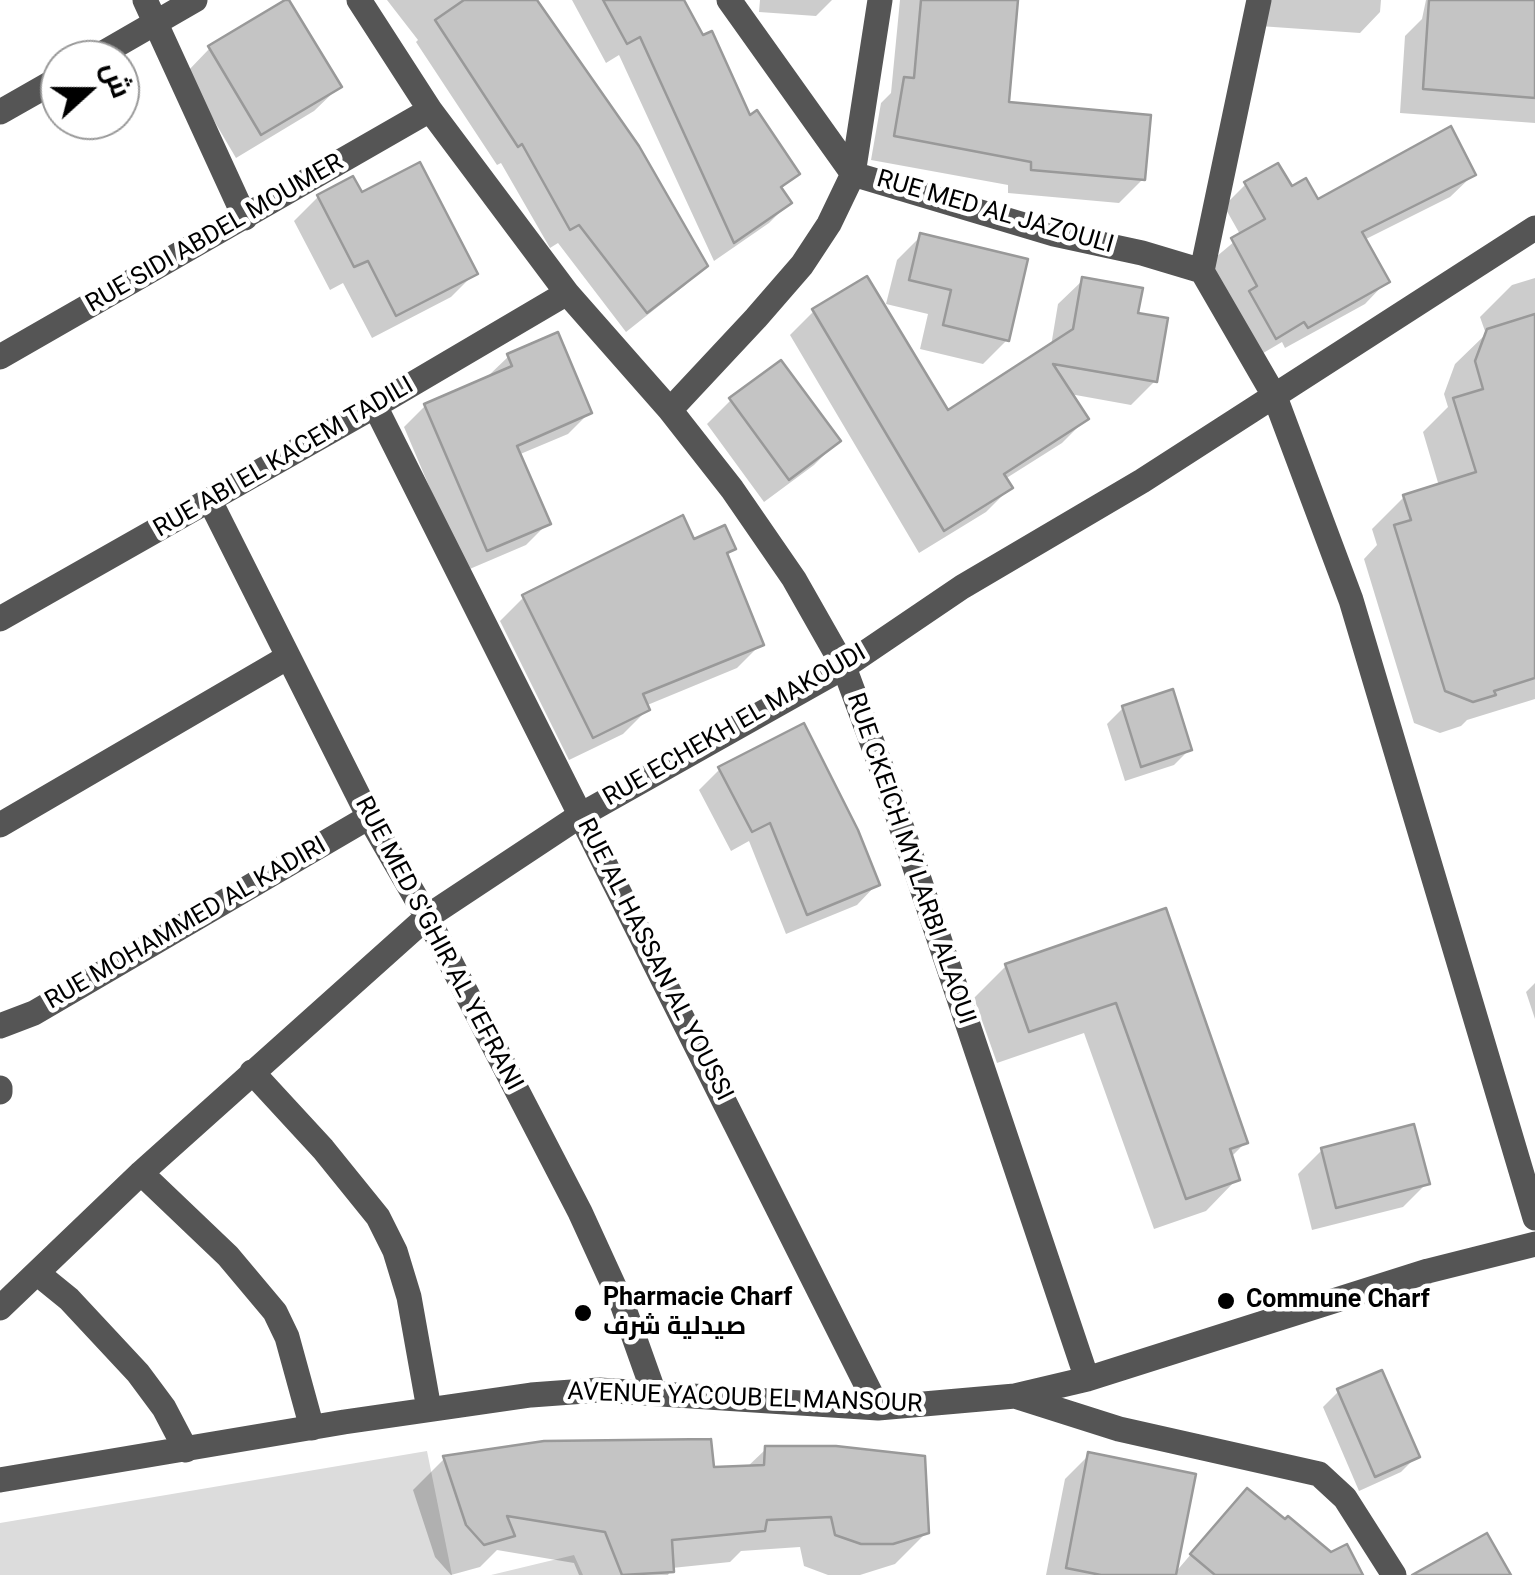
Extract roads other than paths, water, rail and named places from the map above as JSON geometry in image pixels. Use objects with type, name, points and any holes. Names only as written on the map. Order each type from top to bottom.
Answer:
[{"type":"street","points":[[115,40],[151,11],[195,0]]},
{"type":"street","name":"RUE CKEICH MY LARBI ALAOUI","points":[[360,0],[430,110],[566,293],[670,410],[732,489],[794,579],[844,667],[1087,1379]]},
{"type":"street","name":"RUE MED AL JAZOULI","points":[[730,0],[853,174],[1054,234],[1202,271]]},
{"type":"street","points":[[670,410],[802,265],[829,224],[853,174],[880,0]]},
{"type":"street","points":[[1260,0],[1202,271],[1275,396],[1351,600],[1535,1218]]},
{"type":"street","points":[[151,11],[245,218]]},
{"type":"street","points":[[0,112],[40,89]]},
{"type":"street","name":"RUE SIDI ABDEL MOUMER","points":[[0,357],[430,110]]},
{"type":"street","name":"RUE ECHEKH EL MAKOUDI","points":[[0,1308],[141,1173],[427,916],[581,815],[844,667],[962,587],[1142,481],[1535,228]]},
{"type":"street","name":"RUE ABI EL KACEM TADILI","points":[[1,617],[210,501],[566,293]]},
{"type":"street","name":"RUE AL HASSAN AL YOUSSI","points":[[375,406],[878,1408]]},
{"type":"street","name":"RUE MED S'GHIR AL YEFRANI","points":[[210,501],[368,817],[427,916],[580,1212],[622,1306],[654,1393]]},
{"type":"street","points":[[0,824],[288,657]]},
{"type":"street","name":"RUE MOHAMMED AL KADIRI","points":[[0,1026],[34,1013],[368,817]]},
{"type":"street","points":[[252,1072],[378,1217],[409,1297],[429,1410]]},
{"type":"street","points":[[141,1173],[228,1256],[274,1312],[286,1337],[312,1428]]},
{"type":"street","name":"AVENUE YACOUB EL MANSOUR","points":[[0,1480],[531,1395],[599,1390],[878,1408],[1015,1396],[1087,1379],[1428,1271],[1535,1244]]},
{"type":"street","points":[[38,1272],[138,1373],[164,1408],[186,1450]]},
{"type":"street","points":[[1015,1396],[1119,1429],[1318,1474],[1345,1498],[1394,1575]]},
{"type":"place","name":"Commune Charf","points":[[1226,1301]]},
{"type":"place","name":"Pharmacie Charf صيدلية شرف","points":[[583,1313]]}]
